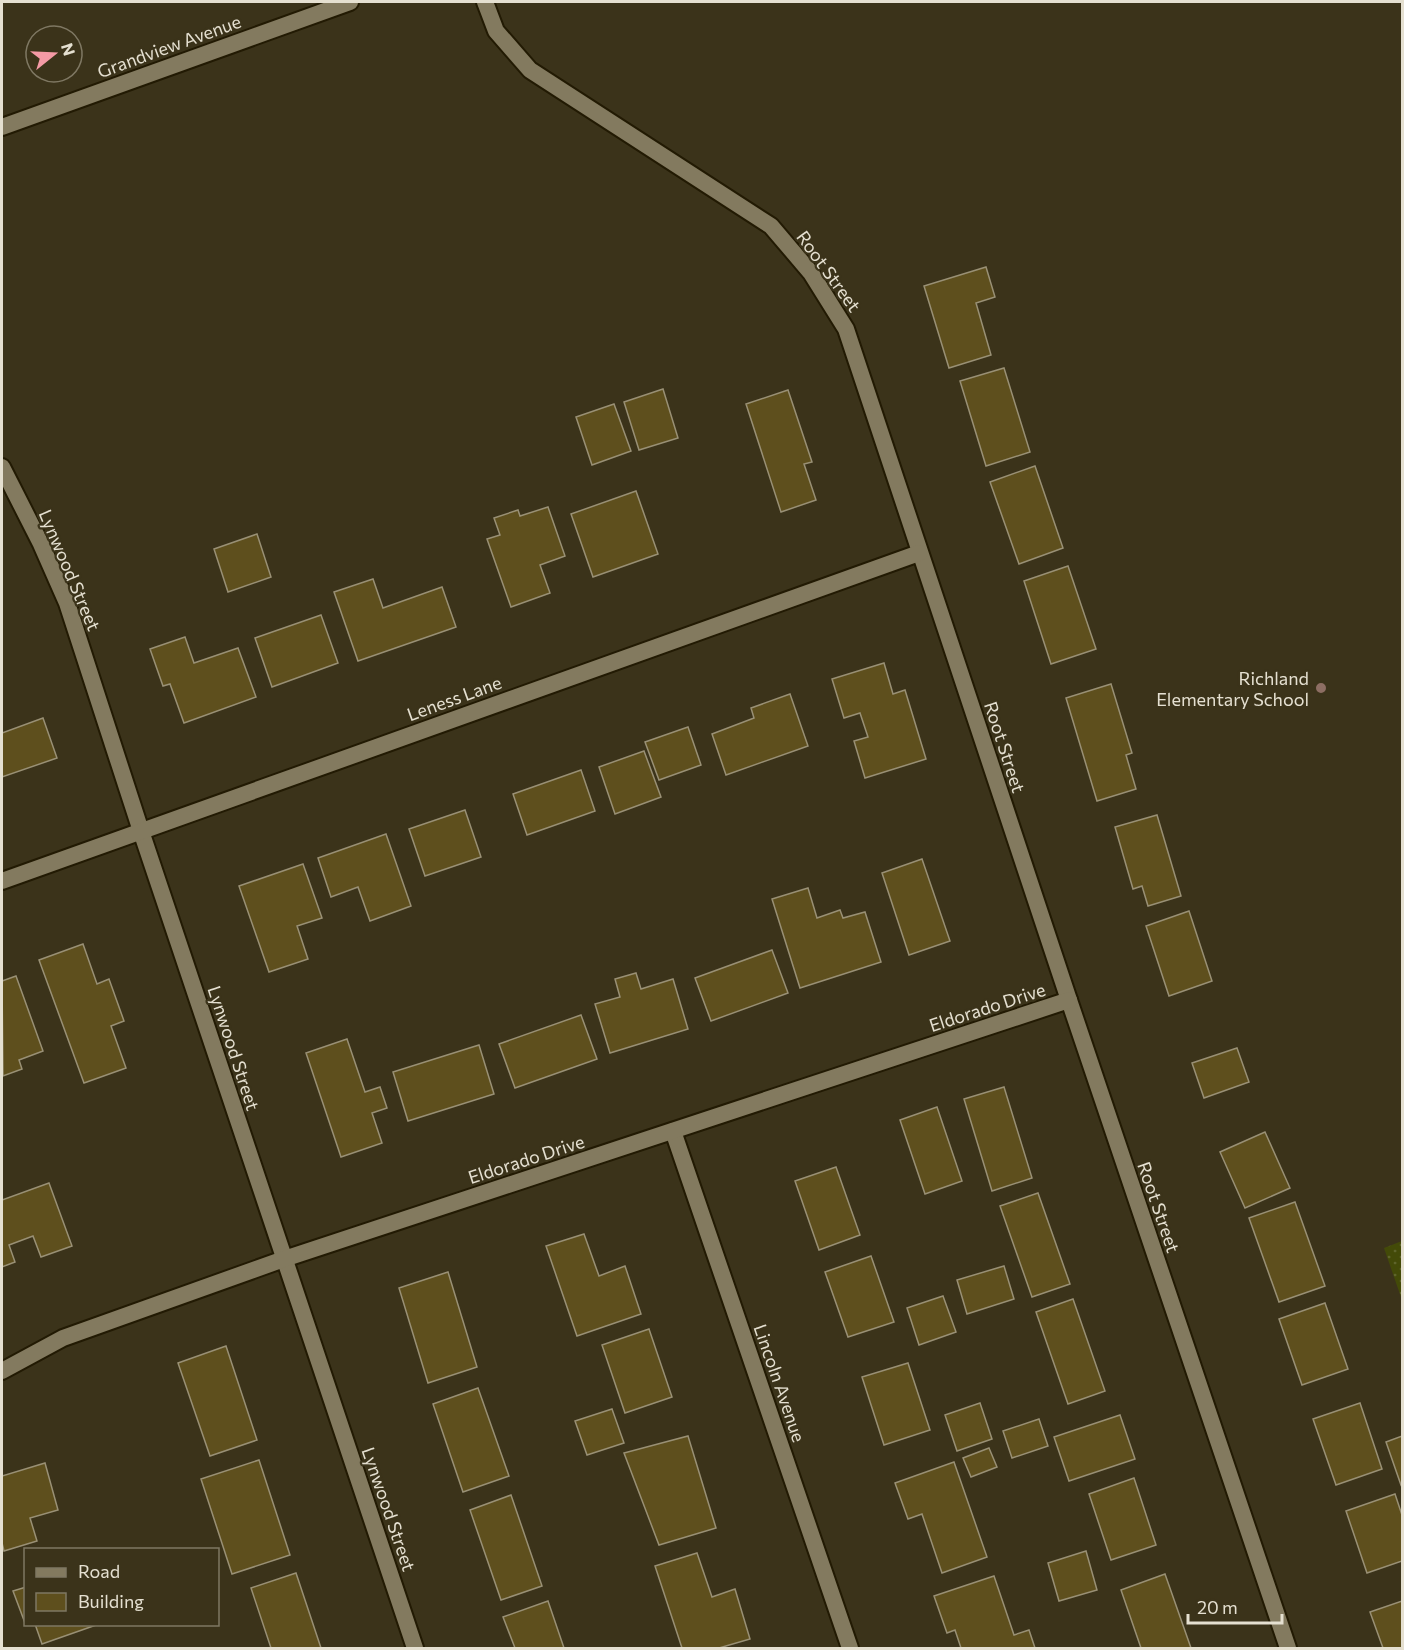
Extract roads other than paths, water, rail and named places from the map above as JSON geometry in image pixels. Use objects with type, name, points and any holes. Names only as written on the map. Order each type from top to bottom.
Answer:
[{"type":"street","name":"Grandview Avenue","points":[[2,127],[350,2]]},
{"type":"street","name":"Root Street","points":[[485,2],[496,31],[530,70],[771,226],[811,273],[846,328],[919,553],[1287,1648]]},
{"type":"street","name":"Lynwood Street","points":[[2,467],[41,544],[67,603],[141,831],[415,1648]]},
{"type":"street","name":"Leness Lane","points":[[2,880],[919,553]]},
{"type":"street","name":"Eldorado Drive","points":[[2,1371],[63,1338],[284,1259],[1069,1000]]},
{"type":"street","name":"Lincoln Avenue","points":[[673,1131],[850,1648]]},
{"type":"place","name":"Richland Elementary School","points":[[1321,688]]}]
